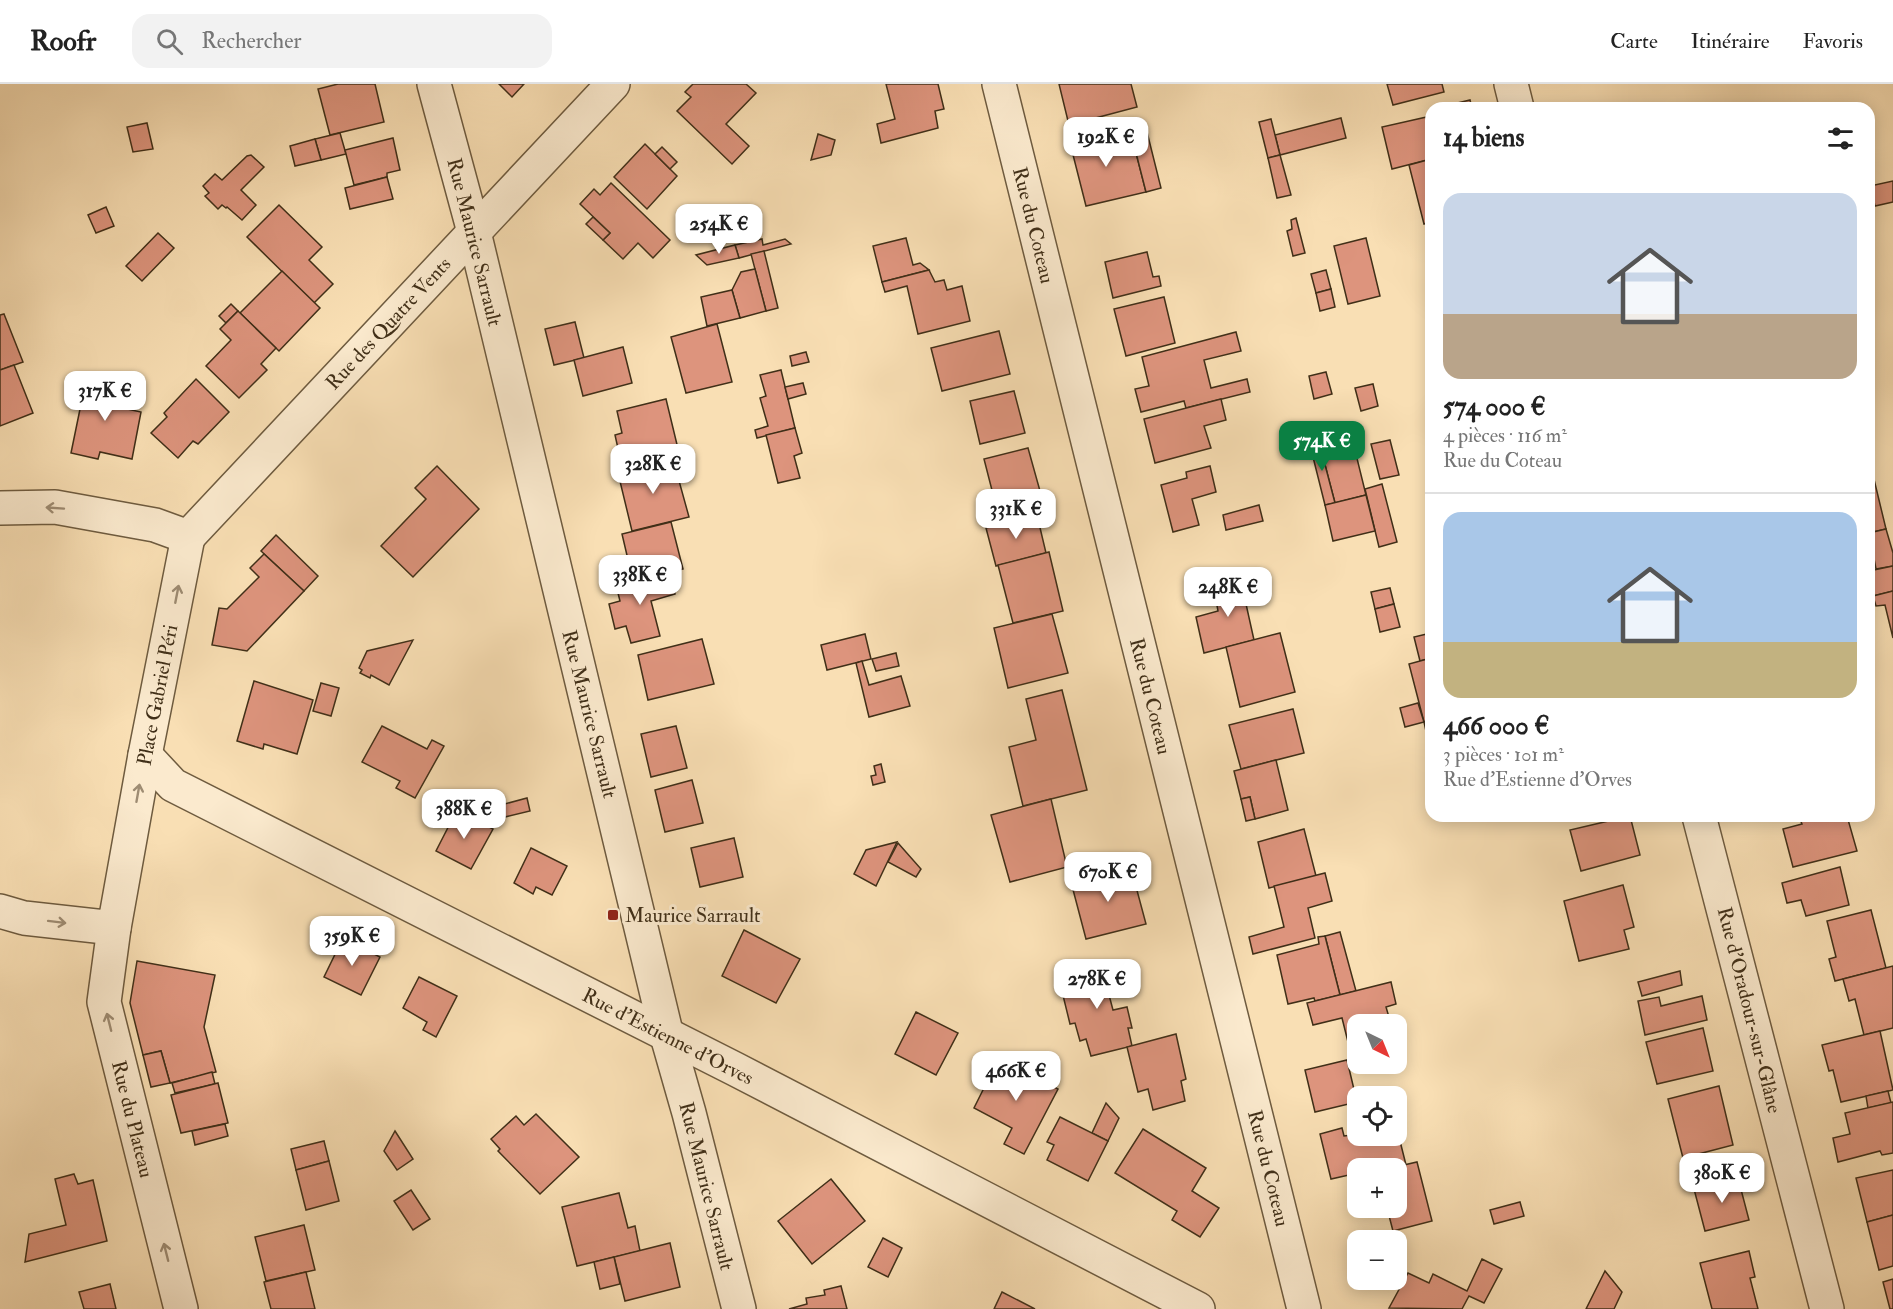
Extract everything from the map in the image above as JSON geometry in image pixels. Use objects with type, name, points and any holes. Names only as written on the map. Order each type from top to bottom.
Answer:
[{"type":"street","name":"Rue Maurice Sarrault","points":[[434,84],[474,231],[667,1036],[739,1309]]},
{"type":"street","name":"Rue des Quatre Vents","points":[[188,537],[613,84]]},
{"type":"street","name":"Rue du Coteau","points":[[999,84],[1304,1309]]},
{"type":"street","points":[[1510,84],[1515,102]]},
{"type":"street","points":[[0,508],[55,507],[154,525],[188,537]]},
{"type":"street","name":"Place Gabriel Péri","points":[[114,928],[145,754],[188,537]]},
{"type":"street","name":"Rue d'Estienne d'Orves","points":[[145,754],[173,785],[1198,1309]]},
{"type":"street","name":"Rue d'Oradour-sur-Glâne","points":[[1701,822],[1827,1309]]},
{"type":"street","points":[[0,911],[24,918],[114,928]]},
{"type":"street","name":"Rue du Plateau","points":[[114,928],[104,1002],[181,1309]]},
{"type":"building","points":[[338,84],[375,84],[384,122],[330,135],[318,89]]},
{"type":"building","points":[[499,84],[524,84],[512,97]]},
{"type":"building","points":[[693,84],[746,84],[756,93],[726,124],[749,146],[732,164],[677,111],[691,97],[685,92]]},
{"type":"building","points":[[886,84],[938,84],[944,109],[935,111],[938,128],[881,143],[877,124],[895,119]]},
{"type":"building","points":[[1059,84],[1131,84],[1137,107],[1069,125]]},
{"type":"building","points":[[1387,84],[1442,84],[1444,92],[1393,105]]},
{"type":"building","points":[[1425,117],[1425,161],[1392,169],[1382,127]]},
{"type":"building","points":[[1341,118],[1346,138],[1280,155],[1275,135]]},
{"type":"building","points":[[1271,119],[1280,155],[1268,158],[1259,122]]},
{"type":"building","points":[[147,123],[153,149],[133,152],[127,127]]},
{"type":"building","points":[[1112,128],[1117,149],[1134,145],[1146,192],[1086,206],[1069,139]]},
{"type":"building","points":[[1147,132],[1161,188],[1146,192],[1134,145],[1117,149],[1115,141]]},
{"type":"building","points":[[340,133],[346,154],[321,160],[315,139]]},
{"type":"building","points":[[818,134],[835,140],[831,155],[811,160]]},
{"type":"building","points":[[393,138],[400,170],[387,173],[387,177],[354,185],[345,150]]},
{"type":"building","points":[[315,139],[321,160],[295,166],[290,146]]},
{"type":"building","points":[[645,144],[677,176],[647,209],[614,177]]},
{"type":"building","points":[[662,147],[677,162],[670,169],[655,154]]},
{"type":"building","points":[[251,155],[264,167],[241,190],[256,205],[242,220],[227,207],[222,205],[218,209],[205,196],[209,193],[203,186],[215,174],[222,180],[247,156]]},
{"type":"building","points":[[1280,155],[1291,195],[1277,198],[1268,158]]},
{"type":"building","points":[[1425,161],[1424,224],[1409,165]]},
{"type":"building","points":[[387,177],[393,199],[350,209],[345,188]]},
{"type":"building","points":[[1893,181],[1893,202],[1875,206],[1875,185]]},
{"type":"building","points":[[611,183],[670,240],[653,258],[638,243],[623,259],[603,240],[610,233],[580,204],[594,189],[600,195]]},
{"type":"building","points":[[279,205],[322,247],[309,260],[333,284],[314,303],[247,237]]},
{"type":"building","points":[[106,207],[114,226],[96,233],[88,215]]},
{"type":"building","points":[[593,217],[610,233],[603,240],[586,224]]},
{"type":"building","points":[[1296,218],[1305,253],[1293,256],[1287,231],[1292,229],[1291,220]]},
{"type":"building","points":[[158,233],[174,248],[142,281],[126,266]]},
{"type":"building","points":[[906,238],[913,265],[920,263],[929,270],[882,282],[873,246]]},
{"type":"building","points":[[1366,238],[1380,296],[1348,304],[1334,246]]},
{"type":"building","points":[[762,239],[763,245],[785,239],[791,244],[739,258],[735,245]]},
{"type":"building","points":[[735,245],[739,258],[707,265],[696,255]]},
{"type":"building","points":[[764,251],[778,308],[766,311],[751,254]]},
{"type":"building","points":[[1147,252],[1153,277],[1159,276],[1161,286],[1113,298],[1105,262]]},
{"type":"building","points":[[755,269],[766,311],[740,318],[732,290],[741,272]]},
{"type":"building","points":[[929,270],[935,282],[944,280],[947,290],[962,286],[970,321],[918,334],[907,286],[885,292],[882,282]]},
{"type":"building","points":[[1326,270],[1331,289],[1316,293],[1311,274]]},
{"type":"building","points":[[282,271],[320,308],[279,351],[240,313]]},
{"type":"building","points":[[1331,289],[1335,307],[1320,311],[1316,293]]},
{"type":"building","points":[[732,290],[740,318],[707,326],[701,297]]},
{"type":"building","points":[[1164,297],[1175,343],[1126,356],[1114,309]]},
{"type":"building","points":[[231,304],[238,311],[226,323],[219,316]]},
{"type":"building","points":[[238,311],[276,348],[261,364],[267,370],[239,398],[206,366],[231,340],[220,329]]},
{"type":"building","points":[[4,314],[23,362],[0,370],[0,315]]},
{"type":"building","points":[[575,322],[584,358],[554,365],[545,329]]},
{"type":"building","points":[[717,324],[732,382],[686,393],[671,337]]},
{"type":"building","points":[[999,331],[1010,374],[942,391],[931,348]]},
{"type":"building","points":[[1236,332],[1241,351],[1204,360],[1211,388],[1247,379],[1250,392],[1186,408],[1184,401],[1141,412],[1135,389],[1149,386],[1142,357]]},
{"type":"building","points":[[623,347],[632,383],[583,396],[574,360]]},
{"type":"building","points":[[806,352],[809,362],[792,366],[790,356]]},
{"type":"building","points":[[14,365],[33,413],[0,426],[0,370]]},
{"type":"building","points":[[781,370],[795,428],[757,438],[755,430],[768,426],[760,398],[766,396],[760,375]]},
{"type":"building","points":[[1326,372],[1332,394],[1314,399],[1309,376]]},
{"type":"building","points":[[87,375],[124,383],[118,407],[141,412],[132,459],[100,452],[98,459],[71,453]]},
{"type":"building","points":[[196,379],[229,412],[198,444],[193,441],[178,458],[151,433],[167,417],[164,413]]},
{"type":"building","points":[[803,383],[806,394],[788,399],[785,387]]},
{"type":"building","points":[[1373,384],[1378,406],[1361,411],[1355,388]]},
{"type":"building","points":[[1014,391],[1025,433],[980,444],[970,401]]},
{"type":"building","points":[[666,399],[680,457],[623,471],[615,435],[622,433],[617,411]]},
{"type":"building","points":[[1221,399],[1226,420],[1204,426],[1211,448],[1155,463],[1144,419]]},
{"type":"building","points":[[795,428],[802,453],[794,456],[800,478],[778,483],[766,435]]},
{"type":"building","points":[[1350,430],[1366,495],[1335,503],[1318,438]]},
{"type":"building","points":[[1318,438],[1335,503],[1325,505],[1309,441]]},
{"type":"building","points":[[1390,440],[1399,475],[1380,479],[1371,444]]},
{"type":"building","points":[[1028,448],[1040,491],[995,502],[984,459]]},
{"type":"building","points":[[673,459],[689,517],[632,531],[618,473]]},
{"type":"building","points":[[437,466],[479,509],[413,577],[381,546],[426,499],[415,488]]},
{"type":"building","points":[[1210,466],[1216,492],[1192,499],[1199,525],[1173,532],[1161,485],[1187,478],[1186,472]]},
{"type":"building","points":[[1875,483],[1886,529],[1875,532]]},
{"type":"building","points":[[1382,484],[1397,542],[1379,547],[1365,489]]},
{"type":"building","points":[[1366,495],[1375,531],[1333,541],[1325,505]]},
{"type":"building","points":[[1259,505],[1263,521],[1226,530],[1223,515]]},
{"type":"building","points":[[1037,515],[1046,553],[996,566],[986,528]]},
{"type":"building","points":[[671,522],[683,569],[633,581],[622,534]]},
{"type":"building","points":[[1886,529],[1893,553],[1893,566],[1876,569],[1875,532]]},
{"type":"building","points":[[276,535],[318,576],[304,591],[261,551]]},
{"type":"building","points":[[1049,552],[1063,611],[1013,623],[998,565]]},
{"type":"building","points":[[264,554],[304,591],[247,651],[212,645],[219,608],[227,609],[259,577],[250,568]]},
{"type":"building","points":[[1893,566],[1893,591],[1875,596],[1875,570]]},
{"type":"building","points":[[666,573],[670,588],[674,587],[675,594],[651,601],[660,636],[631,643],[626,626],[615,629],[609,604],[620,601],[616,585]]},
{"type":"building","points":[[1250,579],[1255,602],[1246,604],[1254,640],[1204,653],[1196,617],[1218,611],[1214,589]]},
{"type":"building","points":[[1390,588],[1394,604],[1375,609],[1371,592]]},
{"type":"building","points":[[1893,591],[1893,638],[1885,605],[1876,606],[1875,596]]},
{"type":"building","points":[[1394,604],[1400,627],[1380,632],[1375,609]]},
{"type":"building","points":[[1052,614],[1068,673],[1008,688],[994,628]]},
{"type":"building","points":[[1280,633],[1295,692],[1240,707],[1226,647]]},
{"type":"building","points":[[865,634],[871,659],[827,670],[821,645]]},
{"type":"building","points":[[1425,634],[1425,660],[1420,661],[1414,637]]},
{"type":"building","points":[[702,639],[714,684],[648,700],[638,655]]},
{"type":"building","points":[[413,640],[389,685],[371,675],[370,678],[360,673],[362,670],[359,668],[367,651]]},
{"type":"building","points":[[896,653],[899,666],[876,671],[872,659]]},
{"type":"building","points":[[1425,660],[1424,722],[1409,664]]},
{"type":"building","points":[[862,661],[869,685],[901,676],[910,706],[869,717],[856,663]]},
{"type":"building","points":[[254,681],[313,700],[297,754],[264,744],[263,749],[237,741]]},
{"type":"building","points":[[321,683],[339,688],[331,716],[313,711]]},
{"type":"building","points":[[1062,690],[1087,790],[1023,806],[1009,747],[1036,740],[1026,699]]},
{"type":"building","points":[[1418,703],[1424,722],[1405,727],[1400,708]]},
{"type":"building","points":[[1293,709],[1304,753],[1241,769],[1229,725]]},
{"type":"building","points":[[382,726],[427,749],[432,740],[444,746],[415,798],[396,788],[400,781],[362,762]]},
{"type":"building","points":[[676,726],[687,768],[651,777],[641,734]]},
{"type":"building","points":[[1276,760],[1288,810],[1255,819],[1250,797],[1241,799],[1234,771]]},
{"type":"building","points":[[881,764],[885,782],[873,785],[871,776],[876,775],[874,766]]},
{"type":"building","points":[[692,780],[703,823],[665,832],[655,790]]},
{"type":"building","points":[[1250,797],[1255,819],[1246,821],[1241,799]]},
{"type":"building","points":[[527,798],[530,811],[505,817],[501,805]]},
{"type":"building","points":[[1051,799],[1067,867],[1010,882],[991,815]]},
{"type":"building","points":[[457,810],[493,829],[471,869],[436,851]]},
{"type":"building","points":[[1604,822],[1632,822],[1640,855],[1581,871],[1570,830]]},
{"type":"building","points":[[1801,822],[1849,822],[1857,851],[1793,867],[1783,829],[1802,824]]},
{"type":"building","points":[[1304,829],[1316,876],[1269,888],[1258,842]]},
{"type":"building","points":[[734,838],[743,877],[700,887],[691,848]]},
{"type":"building","points":[[897,842],[876,886],[854,874],[866,850]]},
{"type":"building","points":[[898,843],[921,869],[916,877],[888,862]]},
{"type":"building","points":[[531,848],[567,866],[552,895],[536,887],[533,894],[514,883]]},
{"type":"building","points":[[1840,867],[1849,905],[1806,916],[1801,900],[1787,903],[1782,883]]},
{"type":"building","points":[[1131,868],[1146,924],[1086,939],[1071,882]]},
{"type":"building","points":[[1325,873],[1332,901],[1308,908],[1315,938],[1253,954],[1249,937],[1284,927],[1274,886]]},
{"type":"building","points":[[1623,885],[1634,927],[1624,930],[1629,949],[1579,961],[1564,901]]},
{"type":"building","points":[[1871,910],[1886,968],[1835,981],[1829,959],[1836,957],[1827,921]]},
{"type":"building","points":[[744,930],[800,959],[776,1003],[722,976]]},
{"type":"building","points":[[1340,932],[1356,991],[1340,995],[1325,936]]},
{"type":"building","points":[[1325,936],[1340,995],[1288,1004],[1277,955],[1319,944],[1318,937]]},
{"type":"building","points":[[343,938],[380,957],[361,995],[324,977]]},
{"type":"building","points":[[137,961],[215,975],[204,1027],[216,1072],[170,1083],[161,1051],[143,1055],[130,1003]]},
{"type":"building","points":[[1117,964],[1123,991],[1109,995],[1113,1010],[1127,1007],[1132,1028],[1128,1028],[1132,1046],[1091,1056],[1086,1039],[1080,1041],[1075,1023],[1070,1024],[1059,979]]},
{"type":"building","points":[[1893,966],[1893,1028],[1864,1035],[1855,999],[1849,1001],[1843,979]]},
{"type":"building","points":[[1680,971],[1682,985],[1642,996],[1638,982]]},
{"type":"building","points":[[419,977],[457,996],[436,1037],[423,1030],[427,1022],[403,1008]]},
{"type":"building","points":[[1391,982],[1396,1004],[1386,1007],[1388,1014],[1347,1014],[1347,1038],[1342,1018],[1313,1025],[1307,1003]]},
{"type":"building","points":[[1702,996],[1707,1020],[1645,1035],[1638,1001],[1659,997],[1661,1006]]},
{"type":"building","points":[[916,1012],[958,1033],[936,1075],[895,1054]]},
{"type":"building","points":[[1703,1028],[1713,1071],[1657,1084],[1646,1042]]},
{"type":"building","points":[[1880,1031],[1893,1090],[1841,1102],[1833,1070],[1829,1071],[1822,1045]]},
{"type":"building","points":[[1176,1034],[1186,1079],[1181,1081],[1185,1101],[1153,1110],[1148,1089],[1138,1092],[1127,1047]]},
{"type":"building","points":[[161,1051],[170,1083],[151,1087],[143,1055]]},
{"type":"building","points":[[999,1058],[1058,1089],[1024,1154],[1004,1144],[1012,1128],[974,1108]]},
{"type":"building","points":[[1347,1060],[1347,1074],[1350,1074],[1353,1086],[1347,1086],[1347,1104],[1315,1112],[1305,1070]]},
{"type":"building","points":[[212,1072],[215,1084],[175,1093],[172,1083]]},
{"type":"building","points":[[218,1083],[228,1123],[181,1133],[171,1095]]},
{"type":"building","points":[[1719,1086],[1733,1145],[1683,1158],[1668,1099]]},
{"type":"building","points":[[1888,1091],[1891,1103],[1868,1108],[1866,1096]]},
{"type":"building","points":[[1893,1102],[1893,1153],[1882,1155],[1880,1151],[1838,1162],[1833,1138],[1850,1134],[1845,1113]]},
{"type":"building","points":[[1106,1103],[1119,1118],[1108,1141],[1092,1133]]},
{"type":"building","points":[[536,1114],[579,1157],[540,1194],[498,1151],[500,1149],[491,1139],[516,1116],[524,1125]]},
{"type":"building","points":[[1060,1117],[1108,1141],[1088,1181],[1047,1160],[1054,1145],[1047,1142]]},
{"type":"building","points":[[225,1124],[228,1136],[195,1145],[192,1131]]},
{"type":"building","points":[[1342,1128],[1344,1136],[1347,1136],[1347,1146],[1401,1146],[1404,1158],[1347,1158],[1347,1175],[1331,1179],[1320,1134]]},
{"type":"building","points":[[1143,1129],[1206,1168],[1192,1191],[1219,1208],[1200,1237],[1172,1220],[1177,1211],[1115,1173]]},
{"type":"building","points":[[395,1131],[413,1159],[397,1170],[384,1151]]},
{"type":"building","points":[[324,1141],[329,1161],[296,1170],[291,1149]]},
{"type":"building","points":[[329,1161],[339,1201],[306,1210],[296,1170]]},
{"type":"building","points":[[1417,1162],[1432,1221],[1393,1230],[1390,1218],[1407,1218],[1407,1164]]},
{"type":"building","points":[[1893,1170],[1893,1215],[1867,1222],[1856,1178]]},
{"type":"building","points":[[74,1174],[78,1184],[93,1180],[107,1241],[25,1262],[29,1234],[66,1225],[55,1179]]},
{"type":"building","points":[[1738,1178],[1749,1220],[1705,1231],[1694,1189]]},
{"type":"building","points":[[831,1179],[865,1221],[812,1264],[778,1221]]},
{"type":"building","points":[[411,1190],[430,1219],[413,1230],[394,1201]]},
{"type":"building","points":[[619,1193],[628,1228],[635,1226],[640,1251],[577,1266],[562,1207]]},
{"type":"building","points":[[1520,1202],[1524,1216],[1494,1224],[1490,1210]]},
{"type":"building","points":[[1893,1215],[1893,1266],[1879,1270],[1867,1222]]},
{"type":"building","points":[[304,1225],[315,1270],[266,1281],[255,1237]]},
{"type":"building","points":[[883,1238],[902,1248],[888,1277],[868,1267]]},
{"type":"building","points":[[670,1243],[680,1287],[625,1301],[614,1257]]},
{"type":"building","points":[[1749,1251],[1755,1277],[1750,1278],[1758,1309],[1712,1309],[1700,1263]]},
{"type":"building","points":[[614,1257],[620,1284],[600,1289],[594,1262]]},
{"type":"building","points":[[1482,1259],[1502,1269],[1484,1303],[1469,1296],[1462,1309],[1389,1308],[1399,1290],[1407,1290],[1408,1273],[1429,1283],[1433,1274],[1467,1291]]},
{"type":"building","points":[[1605,1271],[1622,1292],[1614,1309],[1586,1309]]},
{"type":"building","points":[[306,1272],[315,1309],[271,1309],[264,1282]]},
{"type":"building","points":[[1893,1279],[1893,1309],[1890,1309],[1883,1282]]},
{"type":"building","points":[[110,1284],[116,1309],[84,1309],[79,1292]]},
{"type":"building","points":[[841,1286],[847,1309],[789,1309],[807,1304],[806,1298],[825,1295],[824,1290]]},
{"type":"building","points":[[1002,1292],[1035,1309],[994,1309]]},
{"type":"place","name":"Maurice Sarrault","points":[[613,915]]}]
